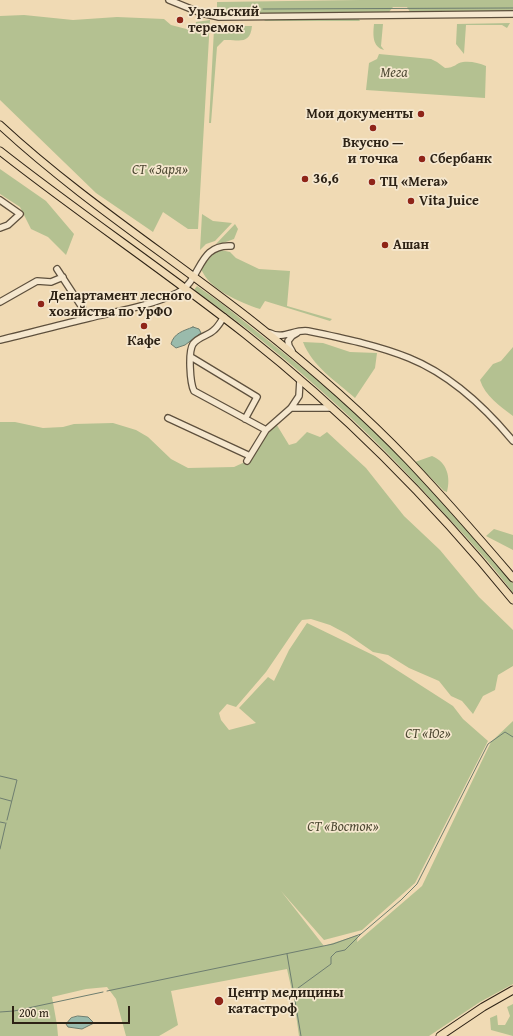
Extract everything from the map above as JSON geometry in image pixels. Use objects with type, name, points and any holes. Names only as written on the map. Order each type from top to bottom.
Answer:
[{"type":"main road","points":[[0,125],[69,185],[194,276],[258,326],[348,402],[403,456],[466,524],[513,578]]},
{"type":"main road","points":[[0,151],[185,288],[300,380],[444,519],[513,600]]},
{"type":"main road","points":[[440,1036],[483,1007],[513,990]]},
{"type":"street","points":[[169,0],[213,16],[254,17],[513,14]]},
{"type":"street","points":[[0,200],[20,214],[8,225],[0,228]]},
{"type":"street","points":[[0,340],[156,301],[178,293],[185,288],[211,251],[221,246],[231,246]]},
{"type":"street","points":[[57,269],[89,318]]},
{"type":"street","points":[[0,302],[37,281],[51,282],[63,277]]},
{"type":"street","points":[[224,318],[214,331],[201,336],[193,345],[191,357],[191,386],[194,391],[266,430]]},
{"type":"street","points":[[258,326],[278,336],[299,330],[315,332],[409,358],[442,375],[466,392],[495,419],[513,441]]},
{"type":"street","points":[[303,363],[289,346],[289,340],[298,333],[315,332]]},
{"type":"street","points":[[191,357],[257,397],[245,419]]},
{"type":"street","points":[[168,418],[249,459],[266,430],[291,408],[299,396],[300,380]]},
{"type":"street","points":[[291,408],[330,408]]},
{"type":"green space","points":[[513,0],[513,11],[410,12],[407,7],[393,7],[389,12],[217,15],[217,2]]},
{"type":"green space","name":"СТ «Заря»","points":[[24,15],[73,20],[117,17],[164,19],[171,25],[194,31],[196,22],[210,20],[198,229],[188,229],[163,212],[153,232],[96,193],[0,100],[0,16]]},
{"type":"green space","points":[[358,18],[360,21],[264,21],[267,19]]},
{"type":"green space","points":[[510,23],[507,28],[502,25],[466,25],[464,54],[456,44],[457,24]]},
{"type":"green space","points":[[374,24],[383,24],[381,46],[384,50],[375,43]]},
{"type":"green space","points":[[218,26],[252,26],[251,32],[246,39],[224,40],[217,47],[211,123],[209,123],[214,29]]},
{"type":"green space","name":"Мега","points":[[379,54],[431,59],[445,68],[466,62],[475,62],[486,66],[485,98],[366,90],[369,63],[377,59]]},
{"type":"green space","points":[[0,169],[46,201],[74,234],[66,255],[48,237],[31,229],[20,207],[0,194]]},
{"type":"green space","points":[[202,214],[213,221],[232,223],[215,241],[206,244],[200,250]]},
{"type":"green space","points":[[235,224],[238,229],[234,239],[216,244]]},
{"type":"green space","points":[[221,250],[230,252],[236,258],[259,269],[290,271],[287,306],[332,319],[330,321],[265,301],[260,309],[234,299],[211,283],[201,269],[213,254]]},
{"type":"green space","points":[[197,286],[221,303],[355,412],[407,463],[487,552],[513,583],[513,593],[478,550],[383,449],[292,365],[194,290]]},
{"type":"green space","points":[[303,342],[323,343],[350,352],[377,353],[375,368],[355,398],[318,366],[307,351]]},
{"type":"green space","points":[[513,347],[513,416],[489,396],[480,380],[493,364],[501,361]]},
{"type":"green space","points":[[0,422],[15,422],[43,428],[63,427],[74,424],[113,423],[136,430],[148,437],[171,459],[188,468],[234,467],[247,461],[266,430],[275,422],[289,445],[296,443],[307,432],[320,437],[327,432],[366,468],[404,516],[440,550],[479,597],[513,630],[513,666],[498,675],[495,690],[483,696],[473,714],[462,701],[451,696],[439,681],[409,668],[388,655],[373,652],[347,634],[330,625],[311,619],[302,620],[266,672],[236,707],[227,704],[219,713],[221,720],[229,730],[256,723],[239,708],[268,677],[274,681],[289,650],[307,623],[375,656],[453,706],[463,719],[488,741],[415,883],[362,930],[324,940],[281,891],[324,946],[358,935],[357,942],[422,886],[491,742],[513,721],[513,984],[480,1002],[429,1036],[299,1036],[294,1000],[287,969],[171,991],[178,1025],[159,1036],[126,1036],[116,999],[107,987],[86,989],[52,997],[58,1036],[0,1036]]},
{"type":"green space","points":[[432,456],[441,462],[447,471],[447,492],[444,491],[415,462]]},
{"type":"green space","points":[[494,529],[513,535],[513,550],[486,536]]},
{"type":"green space","points":[[513,1004],[513,1036],[491,1030],[490,1018],[497,1015],[498,1025],[505,1025],[510,1016],[507,1007]]},
{"type":"shaded area","points":[[193,327],[199,329],[201,333],[185,345],[176,348],[171,344],[174,337],[182,331]]},
{"type":"shaded area","points":[[78,1016],[88,1017],[94,1023],[82,1029],[68,1027],[66,1024],[71,1018]]},
{"type":"waterway","points":[[263,9],[513,8]]},
{"type":"waterway","points":[[107,991],[333,944],[361,934],[401,900],[417,884],[488,744],[505,732],[513,737]]},
{"type":"waterway","points":[[0,776],[17,780],[7,820]]},
{"type":"waterway","points":[[0,798],[11,801]]},
{"type":"waterway","points":[[0,822],[5,823]]},
{"type":"waterway","points":[[0,849],[6,823]]},
{"type":"waterway","points":[[294,991],[331,964],[331,957],[336,952],[345,950],[361,934]]},
{"type":"waterway","points":[[287,954],[301,1036]]},
{"type":"waterway","points":[[0,1012],[14,1011],[103,992]]},
{"type":"place","name":"Уральский теремок","points":[[180,20]]},
{"type":"place","name":"Мои документы","points":[[421,114]]},
{"type":"place","name":"Вкусно — и точка","points":[[373,128]]},
{"type":"place","name":"Сбербанк","points":[[422,159]]},
{"type":"place","name":"36,6","points":[[305,179]]},
{"type":"place","name":"ТЦ «Мега»","points":[[372,182]]},
{"type":"place","name":"Vita Juice","points":[[411,201]]},
{"type":"place","name":"Ашан","points":[[385,245]]},
{"type":"place","name":"Департамент лесного хозяйства по УрФО","points":[[41,304]]},
{"type":"place","name":"Кафе","points":[[144,326]]},
{"type":"place","name":"Центр медицины катастроф","points":[[219,1001]]},
{"type":"park label","name":"СТ «Юг»","points":[[428,734]]},
{"type":"park label","name":"СТ «Восток»","points":[[343,827]]}]
